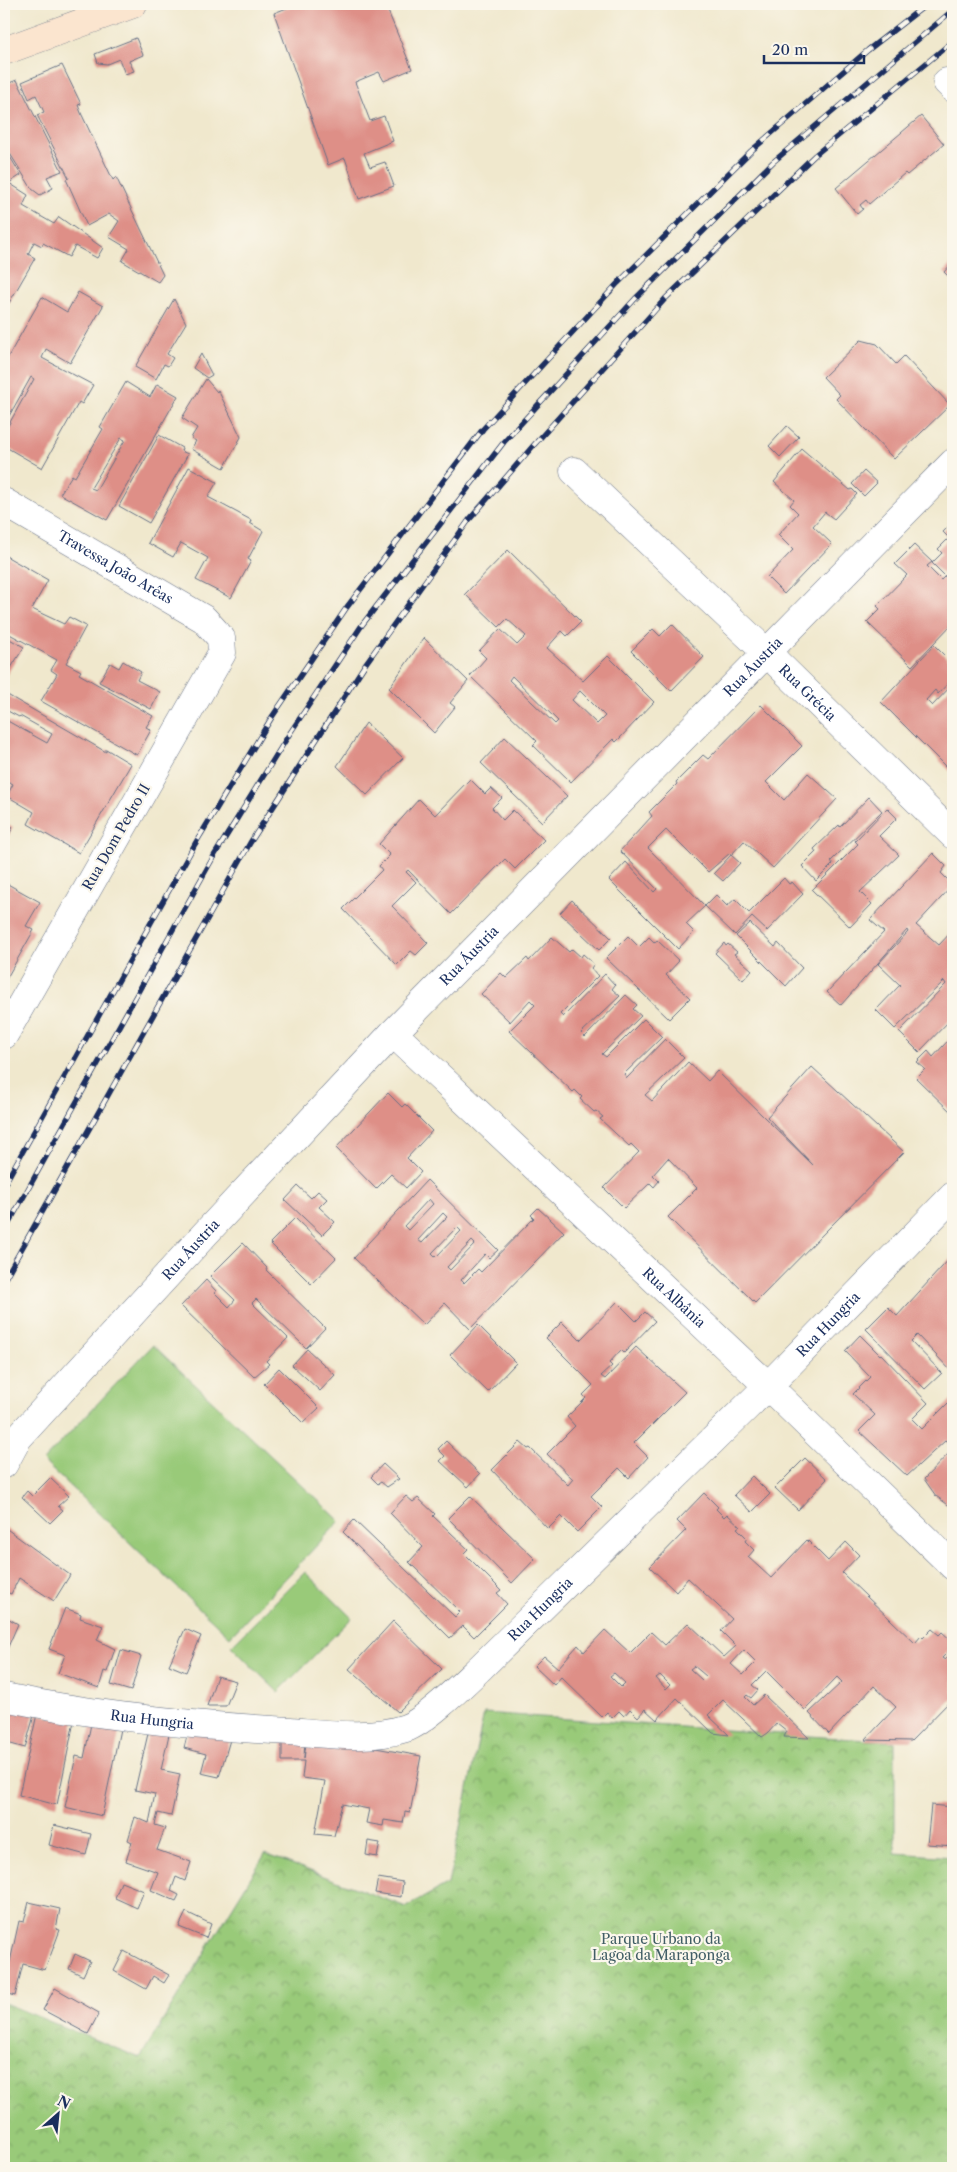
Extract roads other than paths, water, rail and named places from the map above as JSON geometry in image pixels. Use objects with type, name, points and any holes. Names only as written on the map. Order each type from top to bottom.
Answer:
[{"type":"main road","points":[[4,51],[133,4]]},
{"type":"street","name":"Rua Áustria","points":[[4,1464],[18,1438],[204,1235],[393,1034],[953,463]]},
{"type":"street","name":"Rua Grécia","points":[[574,471],[767,652],[953,835]]},
{"type":"street","name":"Travessa João Arêas","points":[[4,502],[204,619],[220,638]]},
{"type":"street","name":"Rua Dom Pedro II","points":[[4,1035],[222,653],[220,638]]},
{"type":"street","name":"Rua Albânia","points":[[393,1034],[768,1386],[953,1566]]},
{"type":"street","name":"Rua Hungria","points":[[4,1697],[65,1709],[246,1729],[351,1735],[385,1733],[409,1727],[438,1706],[482,1666],[768,1386],[952,1200]]},
{"type":"railway","points":[[4,1185],[195,844],[272,717],[347,607],[483,429],[618,283],[751,151],[868,50],[927,4]]},
{"type":"railway","points":[[4,1232],[214,856],[290,733],[362,625],[504,442],[635,299],[773,162],[953,10]]},
{"type":"railway","points":[[4,1280],[250,843],[366,663],[469,520],[665,299],[815,155],[953,41]]},
{"type":"park label","name":"Parque Urbano da Lagoa da Maraponga","points":[[661,1948]]}]
